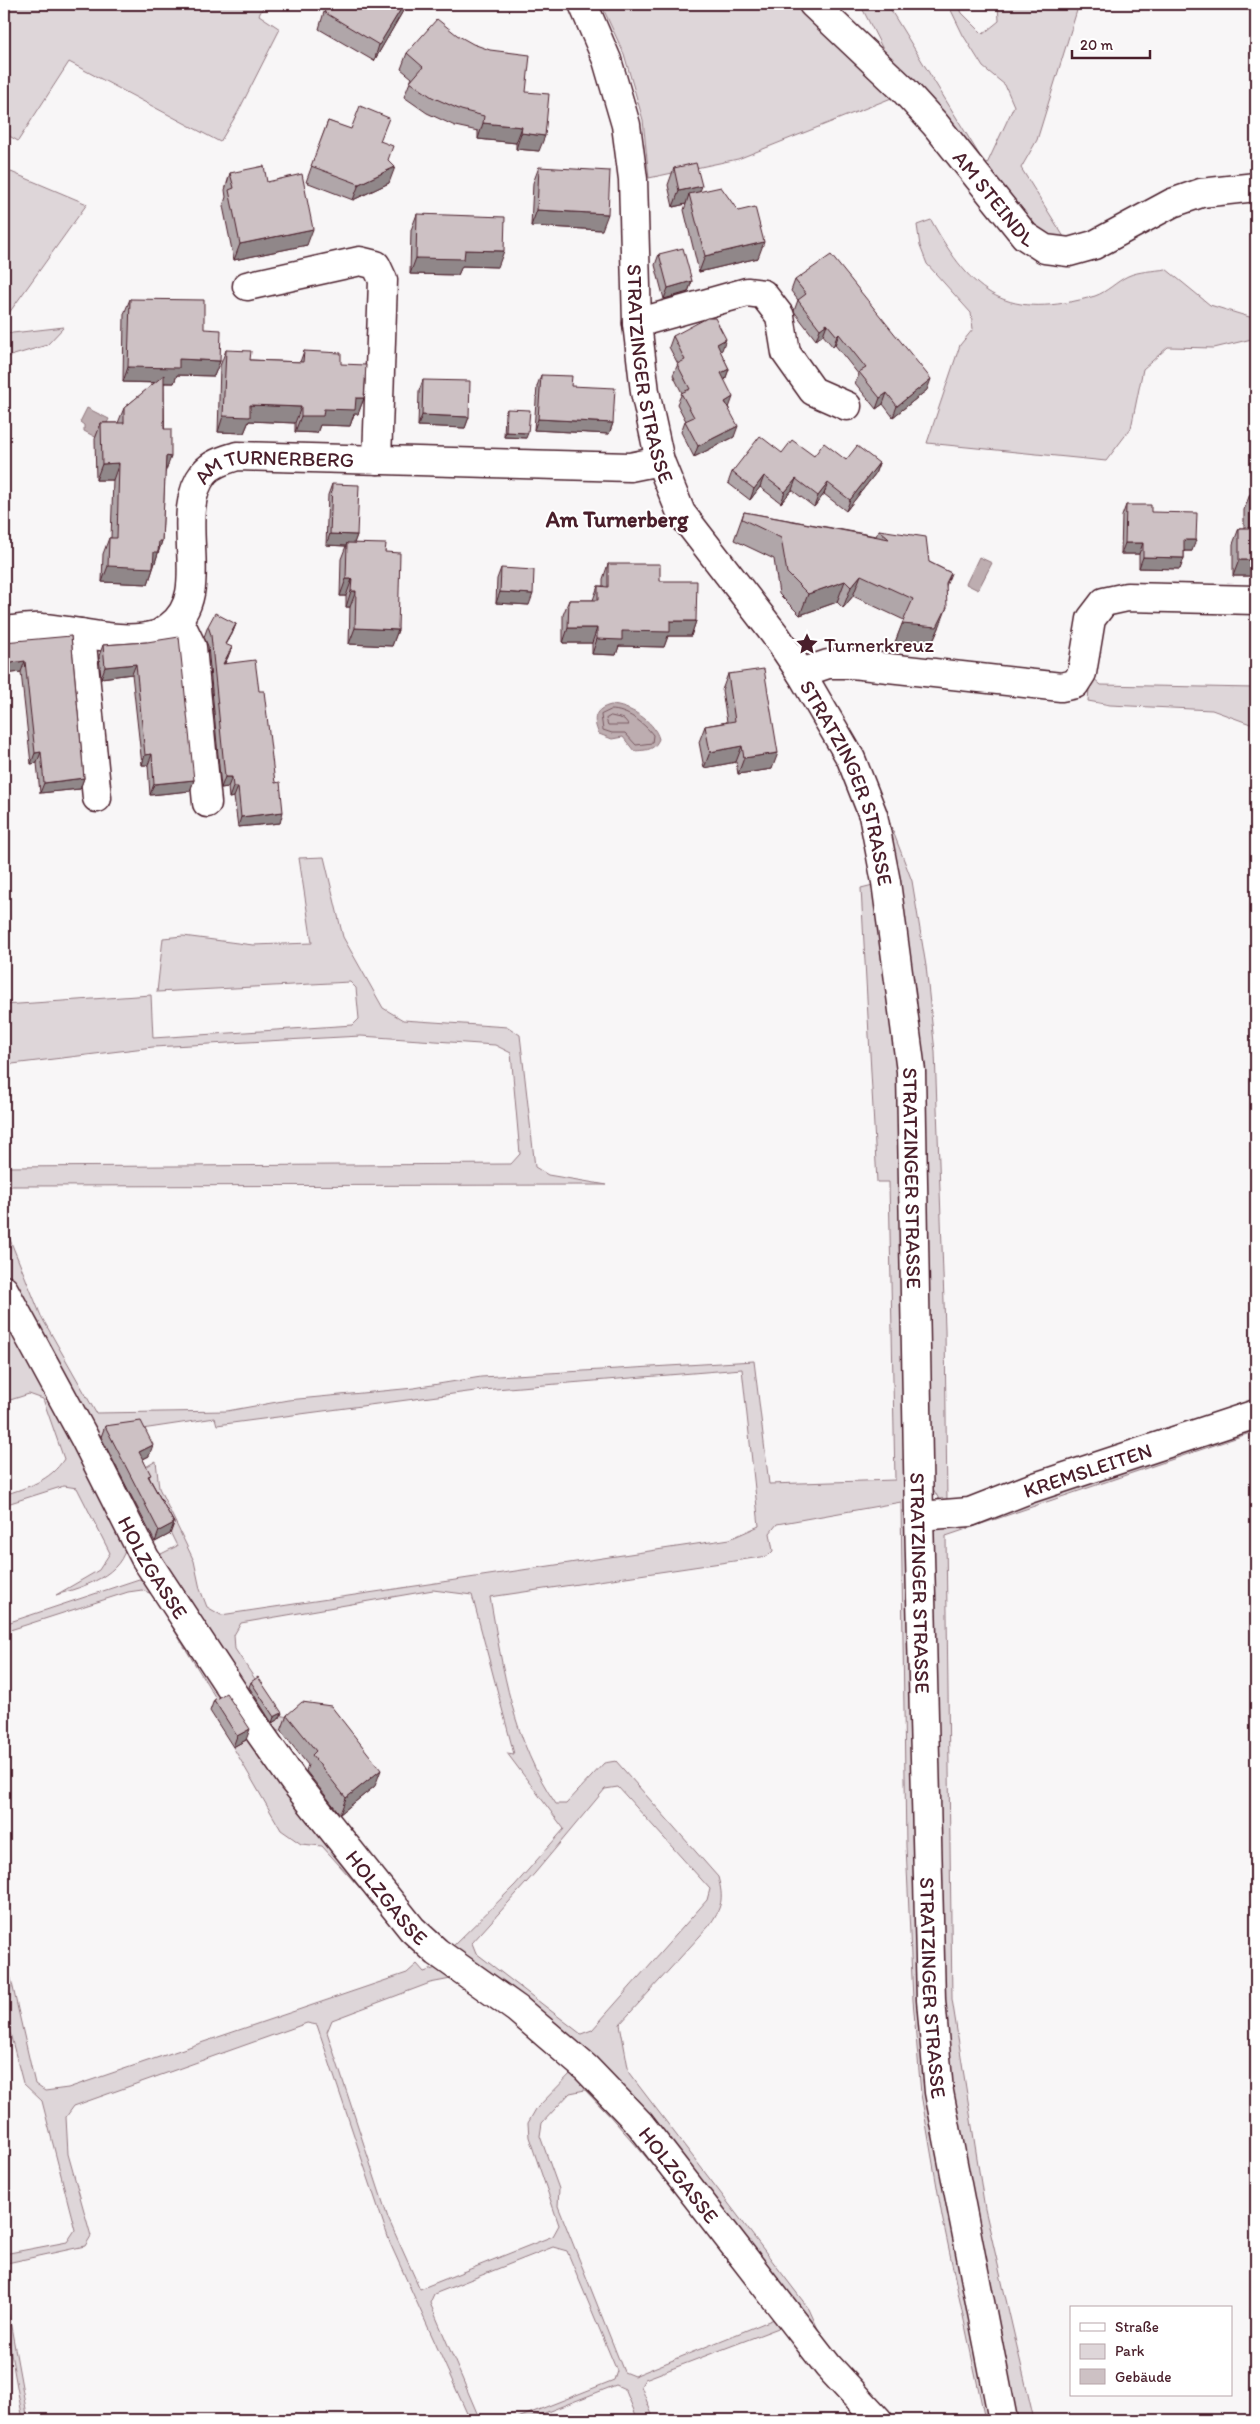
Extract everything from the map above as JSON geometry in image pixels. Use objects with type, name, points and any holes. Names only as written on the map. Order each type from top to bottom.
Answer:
[{"type":"street","name":"STRATZINGER STRASSE","points":[[582,4],[607,60],[626,126],[634,178],[637,323],[645,392],[660,461],[681,512],[776,636],[801,673],[852,759],[873,815],[886,882],[911,1072],[919,1516],[931,1990],[939,2092],[1003,2420]]},
{"type":"street","name":"AM STEINDL","points":[[813,4],[904,90],[1025,236],[1046,249],[1069,252],[1094,245],[1172,203],[1200,193],[1256,187]]},
{"type":"street","name":"AM TURNERBERG","points":[[248,286],[360,261],[376,265],[383,280],[377,460]]},
{"type":"street","points":[[637,323],[747,292],[764,294],[780,316],[786,353],[813,391],[847,406]]},
{"type":"street","name":"AM TURNERBERG","points":[[4,631],[40,628],[129,639],[157,635],[179,620],[190,598],[192,507],[196,488],[204,473],[217,463],[237,456],[630,467],[660,461]]},
{"type":"street","points":[[801,673],[828,664],[852,664],[1061,687],[1076,684],[1082,673],[1091,619],[1104,602],[1127,597],[1256,600]]},
{"type":"street","points":[[179,620],[192,647],[207,803]]},
{"type":"street","points":[[81,633],[97,798]]},
{"type":"street","name":"HOLZGASSE","points":[[4,1290],[84,1437],[145,1558],[293,1780],[412,1929],[437,1952],[517,2009],[586,2068],[640,2124],[828,2366],[878,2420]]},
{"type":"street","name":"KREMSLEITEN","points":[[919,1516],[970,1512],[1029,1489],[1256,1414]]},
{"type":"green space","points":[[4,4],[265,4],[259,15],[280,29],[238,112],[220,142],[69,62],[18,141],[4,133]]},
{"type":"green space","points":[[601,4],[802,4],[899,95],[738,159],[649,178],[643,120],[624,54]]},
{"type":"green space","points":[[860,4],[887,4],[986,166],[1014,106],[1005,85],[983,67],[963,35],[948,4],[958,4],[962,13],[983,34],[999,21],[998,4],[1079,4],[1037,140],[1021,168],[1069,245],[1047,242],[895,73]]},
{"type":"green space","points":[[4,169],[87,204],[4,320]]},
{"type":"green space","points":[[931,220],[946,246],[962,267],[978,284],[996,296],[1016,303],[1038,305],[1064,303],[1095,296],[1132,274],[1166,269],[1210,305],[1256,319],[1256,338],[1214,348],[1168,347],[1143,369],[1131,428],[1106,461],[927,443],[960,345],[973,329],[971,313],[927,264],[920,246],[917,225]]},
{"type":"green space","points":[[64,327],[47,345],[4,358],[4,334]]},
{"type":"green space","points":[[1090,675],[1101,685],[1254,688],[1256,691],[1256,726],[1212,710],[1110,705],[1088,701]]},
{"type":"green space","points":[[886,813],[912,881],[926,966],[935,1052],[945,1329],[947,1503],[940,1501],[932,1487]]},
{"type":"green space","points":[[324,857],[343,937],[383,1008],[403,1020],[508,1027],[520,1035],[535,1167],[548,1175],[607,1185],[4,1186],[4,1167],[511,1164],[520,1154],[511,1053],[495,1045],[361,1036],[153,1047],[4,1065],[4,1005],[151,995],[153,1038],[353,1025],[359,1019],[356,988],[350,982],[157,992],[163,938],[183,936],[253,945],[312,943],[299,858]]},
{"type":"green space","points":[[873,885],[899,1072],[916,1846],[993,2420],[985,2420],[942,2216],[921,2094],[913,2000],[906,1846],[901,1502],[777,1524],[770,1533],[773,1551],[768,1556],[490,1597],[505,1678],[520,1731],[529,1756],[556,1804],[566,1804],[604,1763],[616,1761],[718,1877],[721,1903],[709,1926],[620,2024],[629,2073],[809,2309],[833,2362],[645,2119],[447,1952],[515,1885],[564,1829],[507,1753],[514,1754],[472,1595],[433,1590],[241,1623],[234,1635],[235,1649],[279,1715],[296,1719],[281,1731],[268,1731],[153,1558],[177,1546],[150,1491],[144,1468],[156,1461],[159,1488],[194,1561],[200,1589],[207,1607],[221,1615],[730,1539],[759,1526],[742,1369],[483,1390],[217,1425],[215,1418],[89,1437],[4,1278],[4,1225],[41,1316],[96,1413],[227,1411],[288,1400],[414,1388],[481,1377],[754,1361],[769,1484],[895,1480],[889,1182],[877,1182],[861,888]],"holes":[[[618,1787],[710,1889],[707,1900],[592,2030],[581,2034],[476,1953],[472,1943],[535,1873],[605,1789]]]},
{"type":"green space","points":[[4,1303],[127,1542],[124,1554],[118,1563],[101,1578],[79,1588],[56,1595],[99,1570],[110,1553],[77,1488],[64,1486],[4,1505],[4,1495],[30,1486],[45,1478],[64,1459],[43,1399],[29,1394],[4,1402]]},
{"type":"green space","points":[[1256,1423],[1256,1431],[946,1536],[952,1999],[985,2209],[1034,2420],[1015,2420],[949,2091],[941,2000],[930,1537],[935,1528]]},
{"type":"green space","points":[[139,1579],[152,1584],[228,1700],[220,1705],[152,1594],[142,1590],[128,1592],[4,1632],[4,1624]]},
{"type":"green space","points":[[251,1736],[419,1945],[420,1955],[322,1846],[301,1844],[281,1830],[233,1747]]},
{"type":"green space","points":[[4,1948],[35,2084],[45,2091],[68,2088],[407,1973],[417,1964],[424,1972],[439,1967],[451,1979],[430,1983],[332,2020],[327,2032],[388,2218],[420,2289],[553,2236],[559,2225],[529,2137],[528,2123],[536,2109],[575,2069],[636,2128],[870,2420],[858,2420],[854,2416],[817,2375],[781,2327],[645,2379],[641,2386],[654,2420],[638,2420],[625,2389],[616,2385],[527,2420],[513,2420],[614,2380],[617,2371],[567,2251],[553,2247],[434,2294],[430,2303],[480,2420],[470,2420],[390,2243],[317,2025],[307,2023],[74,2106],[66,2117],[68,2154],[91,2236],[85,2246],[7,2263],[4,2269],[4,2254],[67,2242],[75,2230],[42,2101],[23,2083],[10,2033],[4,2027]],"holes":[[[585,2090],[611,2117],[683,2202],[774,2319],[634,2376],[624,2372],[558,2206],[559,2189],[540,2136],[542,2123],[570,2093]]]},
{"type":"green space","points":[[4,2288],[28,2420],[23,2420],[4,2315]]},
{"type":"water","points":[[87,408],[109,419],[99,439],[84,431],[84,425],[80,422]]},
{"type":"water","points":[[979,557],[992,563],[978,590],[966,584]]},
{"type":"water","points":[[611,705],[633,711],[646,720],[652,726],[659,739],[655,746],[649,749],[634,751],[623,737],[612,739],[599,734],[595,719],[596,715],[601,709]]},
{"type":"building","points":[[329,4],[404,4],[379,45],[324,12]]},
{"type":"building","points":[[437,19],[457,35],[473,44],[490,50],[530,55],[526,92],[549,94],[545,136],[521,133],[522,127],[483,123],[484,116],[461,110],[432,97],[410,82],[423,67],[407,53]]},
{"type":"building","points":[[360,106],[389,118],[380,141],[393,146],[388,160],[395,167],[359,184],[311,166],[328,121],[351,129]]},
{"type":"building","points":[[696,163],[702,186],[679,191],[674,168]]},
{"type":"building","points":[[264,166],[267,182],[302,174],[313,229],[240,244],[229,190],[234,188],[230,173]]},
{"type":"building","points":[[539,167],[610,171],[608,214],[537,210]]},
{"type":"building","points":[[721,187],[738,211],[755,207],[764,242],[705,256],[689,194]]},
{"type":"building","points":[[417,214],[505,217],[504,251],[465,250],[464,259],[416,258]]},
{"type":"building","points":[[683,248],[692,281],[668,288],[659,254]]},
{"type":"building","points":[[831,255],[931,379],[897,406],[887,393],[880,398],[859,372],[866,368],[839,334],[837,336],[827,324],[820,329],[798,300],[806,294],[795,280]]},
{"type":"building","points":[[130,299],[204,300],[204,329],[221,330],[220,361],[179,359],[179,368],[128,367]]},
{"type":"building","points":[[707,318],[715,318],[726,339],[717,344],[729,369],[721,373],[733,397],[725,402],[738,426],[698,446],[685,421],[694,417],[681,393],[690,389],[677,364],[685,360],[673,336]]},
{"type":"building","points":[[226,350],[251,351],[250,360],[303,362],[304,351],[341,353],[341,364],[366,365],[364,398],[356,398],[355,410],[324,409],[323,416],[301,416],[301,407],[250,405],[250,417],[223,416]]},
{"type":"building","points":[[164,375],[164,429],[171,429],[171,457],[166,456],[162,541],[159,541],[158,552],[154,552],[153,568],[108,566],[109,538],[117,538],[119,463],[102,464],[101,423],[124,423],[124,408]]},
{"type":"building","points":[[541,375],[572,376],[571,386],[615,388],[613,423],[538,419]]},
{"type":"building","points":[[423,380],[470,381],[469,417],[422,415]]},
{"type":"building","points":[[507,409],[530,410],[528,433],[506,432]]},
{"type":"building","points":[[760,436],[782,453],[792,440],[814,456],[824,443],[846,460],[857,446],[879,463],[850,500],[828,483],[818,496],[796,479],[785,492],[764,476],[754,489],[732,472]]},
{"type":"building","points":[[332,484],[359,485],[357,535],[330,534]]},
{"type":"building","points":[[1250,494],[1256,494],[1256,560],[1239,560],[1239,528],[1250,528]]},
{"type":"building","points":[[1126,505],[1151,505],[1151,512],[1197,513],[1196,540],[1184,540],[1184,558],[1143,557],[1143,543],[1125,543]]},
{"type":"building","points":[[744,512],[889,539],[879,530],[926,537],[929,562],[951,573],[946,583],[947,607],[937,627],[902,624],[913,599],[861,575],[851,587],[845,581],[808,594],[787,573],[781,538],[742,519]]},
{"type":"building","points":[[347,543],[386,544],[385,552],[400,553],[398,630],[355,628],[356,591],[351,591],[352,579],[346,579]]},
{"type":"building","points":[[608,564],[660,564],[660,581],[697,581],[696,621],[670,621],[670,632],[622,631],[622,640],[597,639],[597,628],[568,628],[569,600],[598,600],[598,586],[608,587]]},
{"type":"building","points":[[501,568],[534,570],[533,594],[500,592]]},
{"type":"building","points":[[215,613],[236,624],[225,644],[232,647],[223,664],[255,660],[259,691],[264,691],[275,783],[280,782],[283,812],[241,817],[238,787],[233,787],[232,777],[225,777],[211,635],[208,626]]},
{"type":"building","points":[[71,636],[84,778],[44,783],[41,752],[35,753],[25,661],[4,664],[4,642]]},
{"type":"building","points":[[179,637],[194,780],[154,784],[152,754],[145,755],[136,664],[105,667],[103,645],[147,642]]},
{"type":"building","points":[[764,669],[778,753],[744,758],[742,746],[710,752],[705,726],[735,721],[728,674]]},
{"type":"building","points":[[141,1421],[153,1445],[139,1452],[151,1475],[148,1476],[174,1523],[159,1531],[105,1426]]},
{"type":"building","points":[[258,1677],[282,1713],[274,1717],[251,1682]]},
{"type":"building","points":[[226,1693],[250,1729],[237,1736],[214,1700]]},
{"type":"building","points":[[302,1702],[331,1706],[381,1770],[346,1798],[312,1755],[316,1751],[287,1715]]},
{"type":"place","name":"Turnerkreuz","points":[[807,644]]},
{"type":"district","name":"Am Turnerberg","points":[[617,519]]}]
